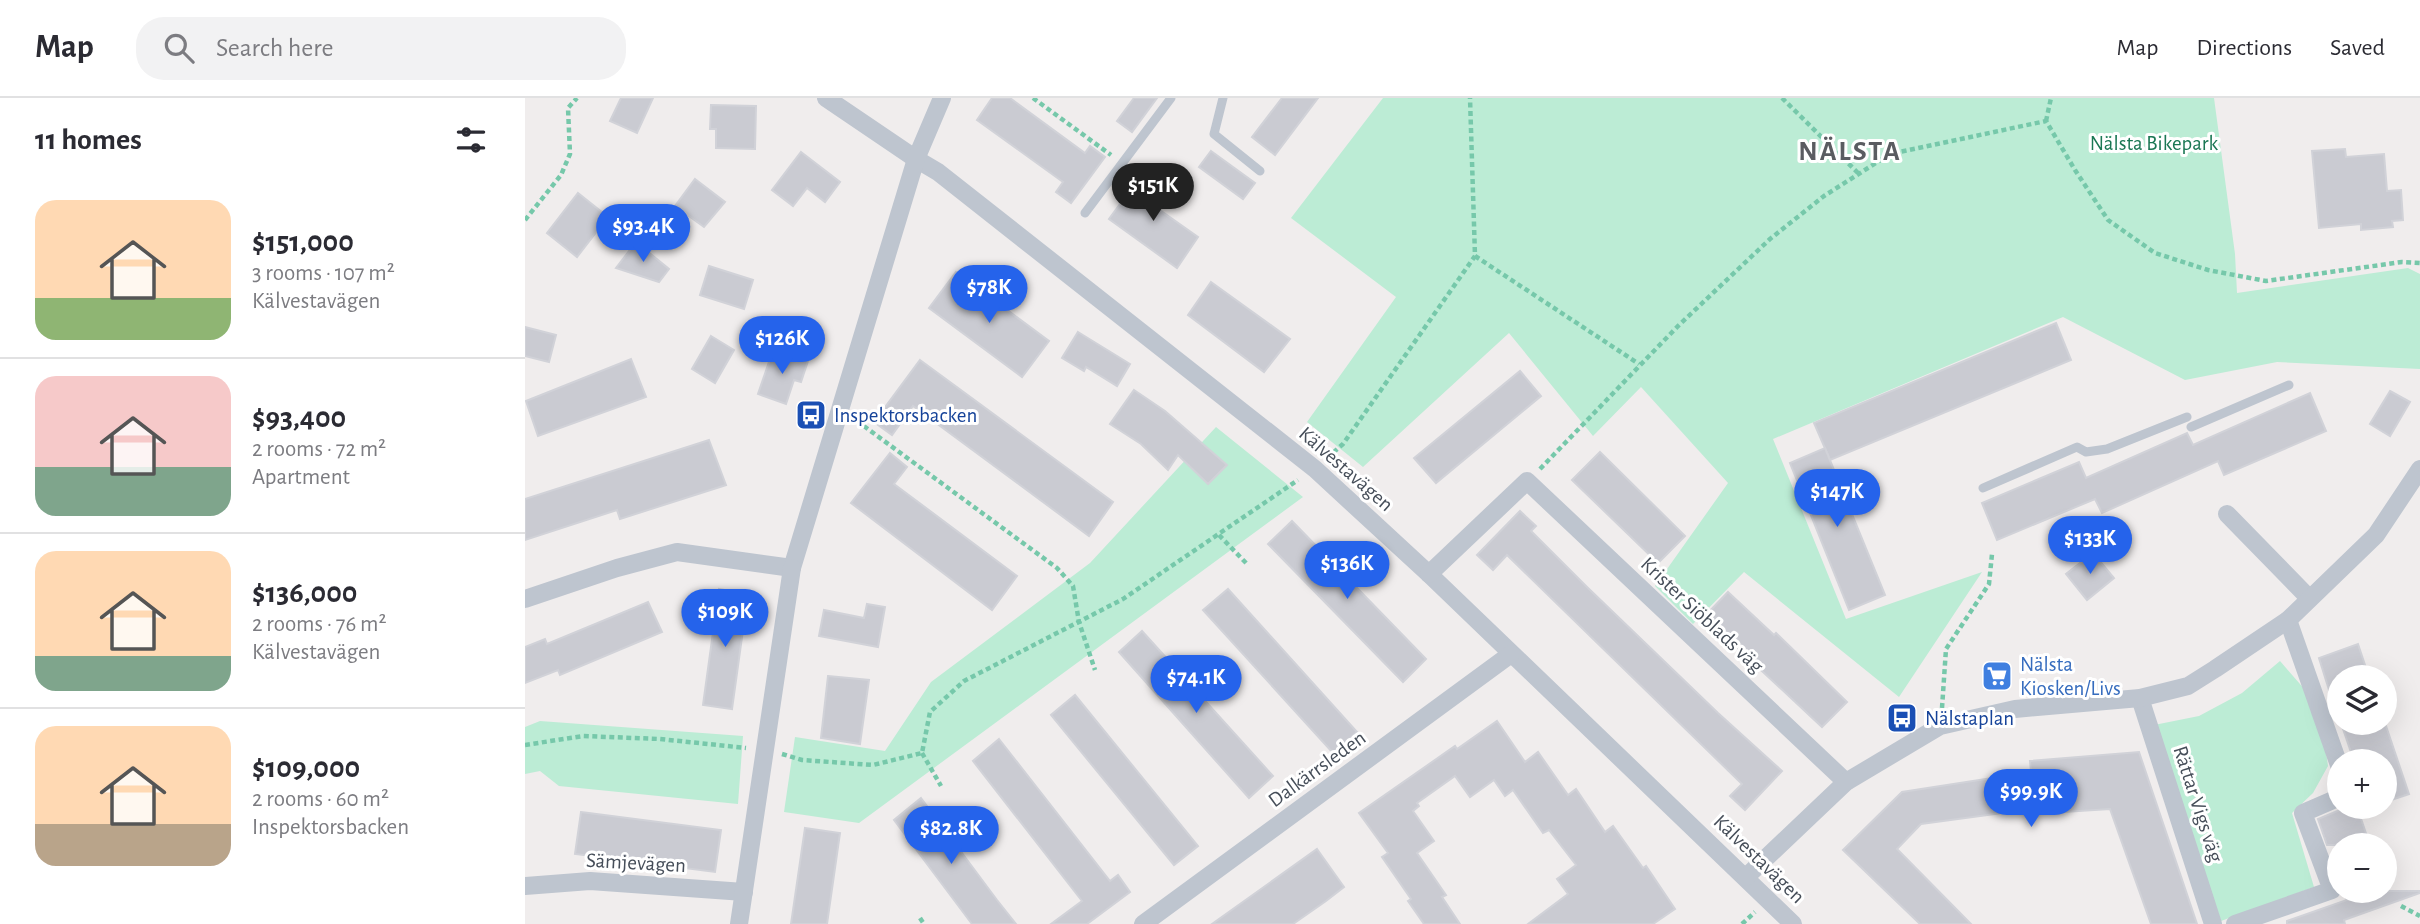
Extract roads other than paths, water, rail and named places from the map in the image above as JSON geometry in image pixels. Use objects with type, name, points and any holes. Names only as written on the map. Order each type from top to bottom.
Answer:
[{"type":"street","name":"Kälvestavägen","points":[[826,98],[938,172],[1315,469],[1429,574],[1793,924]]},
{"type":"street","points":[[739,924],[793,568],[916,159],[941,98]]},
{"type":"street","points":[[1746,877],[1846,782],[1940,726],[2015,709],[2140,698],[2188,686],[2288,620],[2376,535],[2420,469]]},
{"type":"street","name":"Krister Siöblads väg","points":[[1429,574],[1527,481],[1846,782]]},
{"type":"street","points":[[2227,514],[2309,598]]},
{"type":"street","points":[[525,599],[617,568],[677,552],[793,568]]},
{"type":"street","points":[[2288,620],[2333,749]]},
{"type":"street","name":"Dalkärrsleden","points":[[1148,923],[1511,654]]},
{"type":"street","name":"Rättar Vigs väg","points":[[2140,698],[2213,924]]},
{"type":"street","points":[[2235,924],[2332,890],[2303,813],[2327,803]]},
{"type":"street","name":"Sämjevägen","points":[[525,887],[590,881],[744,892]]},
{"type":"lane","points":[[1085,213],[1171,98]]},
{"type":"lane","points":[[1223,98],[1214,134],[1260,171]]},
{"type":"lane","points":[[2191,427],[2289,385]]},
{"type":"lane","points":[[1983,488],[2077,447],[2086,452],[2107,449],[2187,417]]},
{"type":"place","name":"Inspektorsbacken","points":[[811,415]]},
{"type":"place","name":"Nälsta Kiosken/Livs","points":[[1997,676]]},
{"type":"place","name":"Nälstaplan","points":[[1902,718]]},
{"type":"district","name":"NÄLSTA","points":[[1850,152]]},
{"type":"park label","name":"Nälsta Bikepark","points":[[2154,143]]}]
